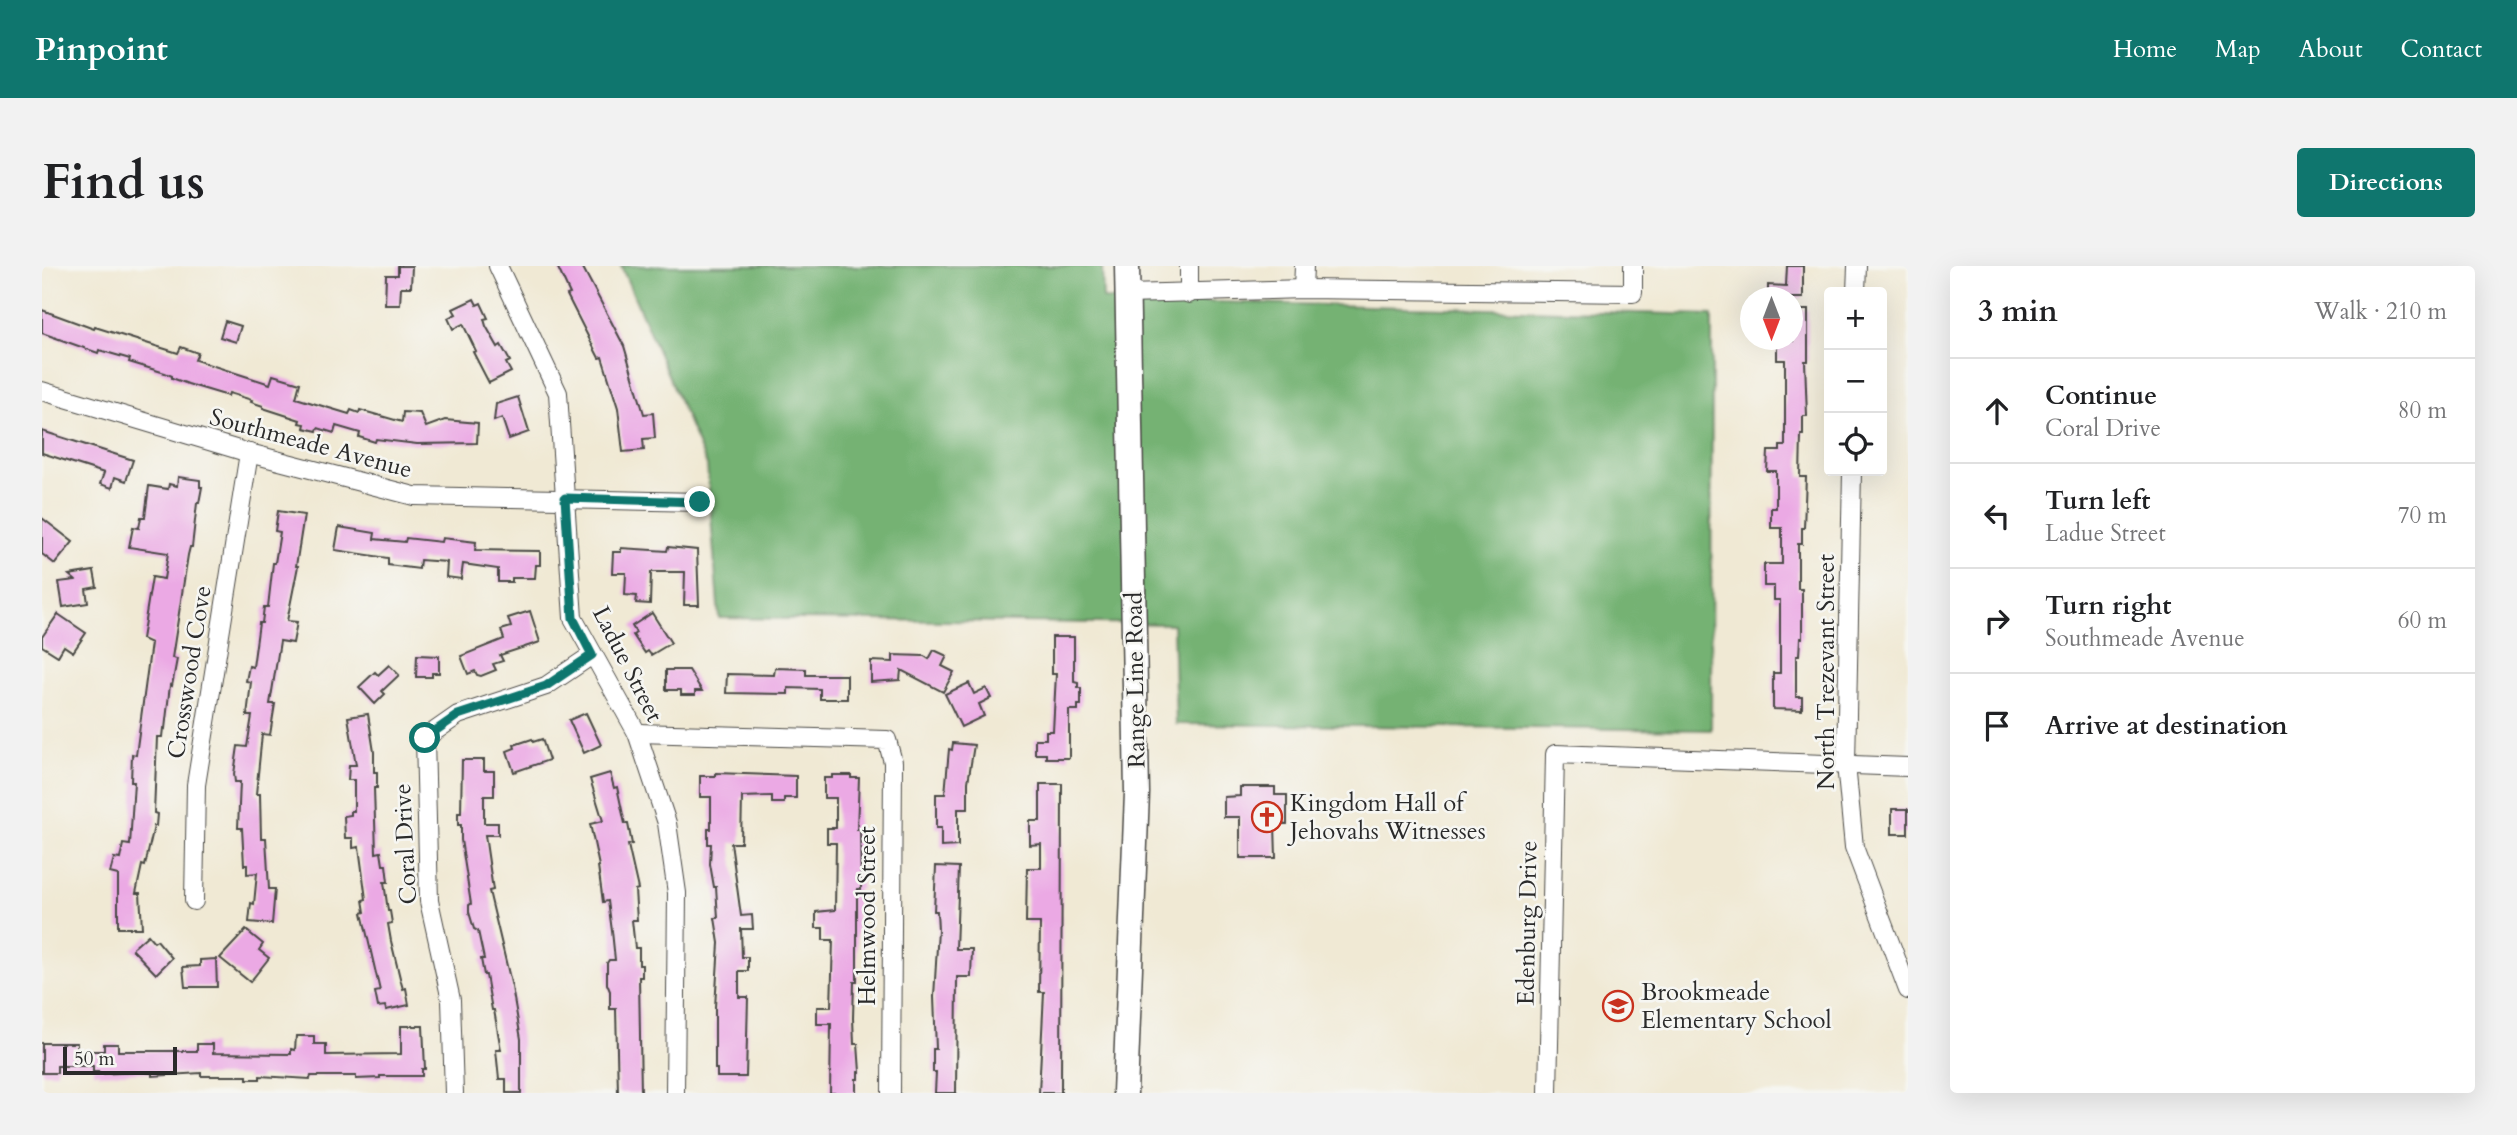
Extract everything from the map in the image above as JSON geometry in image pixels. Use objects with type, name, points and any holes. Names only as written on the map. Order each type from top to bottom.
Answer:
[{"type":"main road","name":"Range Line Road","points":[[1125,1093],[1137,793],[1127,266]]},
{"type":"street","name":"Ladue Street","points":[[498,266],[558,393],[573,618],[637,733],[667,823],[677,893],[675,1093]]},
{"type":"street","points":[[1189,266],[1189,294]]},
{"type":"street","points":[[1303,289],[1304,266]]},
{"type":"street","points":[[1127,294],[1303,289],[1633,293],[1633,266]]},
{"type":"street","points":[[1856,287],[1857,266]]},
{"type":"street","name":"Southmeade Avenue","points":[[42,391],[249,453],[414,496],[700,502]]},
{"type":"street","name":"Crosswood Cove","points":[[194,901],[196,785],[249,453]]},
{"type":"street","name":"North Trezevant Street","points":[[1852,476],[1846,764],[1854,847],[1908,990]]},
{"type":"street","name":"Coral Drive","points":[[454,1093],[451,1000],[429,901],[425,738],[458,715],[546,686],[592,655]]},
{"type":"street","name":"Helmwood Street","points":[[637,733],[887,740],[893,762],[891,1093]]},
{"type":"street","name":"Edenburg Drive","points":[[1548,1093],[1555,754],[1846,764]]},
{"type":"street","points":[[1846,764],[1908,767]]},
{"type":"green space","points":[[621,266],[1102,266],[1103,299],[1712,315],[1711,730],[1176,724],[1173,624],[719,618],[707,465]]},
{"type":"building","points":[[398,266],[412,266],[411,287],[401,287],[400,305],[385,305],[386,275],[398,275]]},
{"type":"building","points":[[557,266],[582,266],[624,346],[644,414],[653,413],[655,438],[643,439],[644,450],[623,452],[618,408],[602,357],[599,358],[567,295],[570,294]]},
{"type":"building","points":[[1787,266],[1803,266],[1803,287],[1768,285],[1786,286]]},
{"type":"building","points":[[474,299],[477,305],[481,303],[488,318],[484,319],[486,326],[510,361],[506,363],[511,372],[489,383],[473,352],[476,351],[463,324],[453,329],[448,318],[456,314],[453,309]]},
{"type":"building","points":[[42,310],[94,329],[95,327],[178,353],[181,347],[198,353],[195,360],[270,384],[273,375],[300,383],[296,398],[349,414],[351,410],[359,413],[360,410],[402,422],[403,412],[420,413],[426,427],[445,420],[478,423],[477,443],[417,444],[376,439],[375,442],[359,437],[360,433],[336,426],[334,433],[318,428],[317,431],[304,428],[305,424],[299,423],[300,420],[263,408],[251,402],[252,400],[188,384],[165,373],[129,362],[130,359],[99,350],[98,353],[42,333]]},
{"type":"building","points":[[1803,310],[1808,310],[1808,361],[1805,361],[1807,416],[1803,416],[1800,477],[1806,477],[1804,528],[1802,544],[1798,544],[1802,638],[1799,656],[1796,656],[1796,697],[1802,697],[1802,710],[1773,709],[1773,673],[1780,673],[1780,600],[1774,600],[1774,586],[1764,586],[1764,564],[1782,564],[1782,528],[1771,528],[1771,508],[1776,508],[1776,471],[1767,471],[1768,451],[1780,451],[1780,446],[1785,446],[1785,360],[1777,360],[1777,350],[1803,350]]},
{"type":"building","points":[[225,321],[241,326],[236,342],[220,337]]},
{"type":"building","points":[[518,397],[529,432],[509,439],[502,418],[494,421],[496,404]]},
{"type":"building","points":[[42,431],[133,460],[126,481],[115,477],[112,488],[100,484],[104,473],[42,453]]},
{"type":"building","points":[[178,477],[200,480],[202,487],[197,503],[172,658],[177,659],[172,686],[170,685],[165,729],[163,728],[162,737],[157,737],[154,813],[157,814],[156,826],[145,866],[142,865],[136,893],[140,893],[142,928],[118,928],[118,875],[110,873],[114,858],[120,859],[123,844],[130,845],[134,782],[131,782],[132,754],[136,755],[151,643],[142,639],[152,577],[164,579],[168,553],[129,547],[133,527],[139,528],[141,517],[145,517],[149,486],[168,489],[169,484],[177,486]]},
{"type":"building","points":[[278,511],[304,515],[298,566],[287,621],[297,622],[293,643],[280,641],[270,704],[275,704],[270,735],[262,734],[256,794],[260,794],[261,838],[266,838],[269,889],[275,889],[272,924],[249,922],[257,873],[247,874],[247,865],[244,865],[242,828],[238,828],[240,782],[235,782],[234,774],[238,746],[247,747],[252,716],[247,716],[251,682],[246,681],[249,666],[253,667],[259,623],[262,623],[264,607],[268,607],[280,532],[275,531]]},
{"type":"building","points":[[42,518],[73,542],[55,564],[42,554]]},
{"type":"building","points":[[339,527],[375,533],[374,539],[405,542],[406,538],[441,542],[442,538],[476,542],[475,550],[540,551],[540,565],[536,565],[535,578],[512,578],[512,582],[498,582],[498,569],[463,564],[461,579],[446,577],[447,562],[420,560],[419,569],[388,565],[388,558],[335,550]]},
{"type":"building","points":[[668,547],[697,550],[699,605],[684,605],[685,572],[651,572],[650,604],[636,603],[637,596],[625,595],[626,573],[612,573],[613,552],[621,552],[621,548],[667,551]]},
{"type":"building","points":[[94,571],[97,587],[86,589],[88,603],[63,607],[59,582],[75,580],[69,575]]},
{"type":"building","points":[[530,611],[540,642],[500,655],[503,661],[493,664],[496,670],[481,676],[475,671],[468,674],[461,656],[504,639],[501,630],[511,627],[508,618]]},
{"type":"building","points":[[652,613],[671,643],[651,655],[648,651],[645,653],[633,635],[636,633],[632,626]]},
{"type":"building","points":[[58,614],[86,633],[73,652],[64,646],[58,656],[42,646],[42,637]]},
{"type":"building","points":[[1052,637],[1074,637],[1074,682],[1081,688],[1081,705],[1078,705],[1078,710],[1069,710],[1069,758],[1046,758],[1046,754],[1035,754],[1035,739],[1046,739],[1046,731],[1053,731],[1056,674],[1052,674]]},
{"type":"building","points":[[934,650],[947,656],[942,666],[954,672],[943,692],[901,670],[900,680],[871,682],[871,661],[893,662],[893,655],[924,656],[929,659]]},
{"type":"building","points":[[417,655],[439,656],[439,673],[432,673],[432,677],[416,677]]},
{"type":"building","points":[[389,665],[399,675],[382,691],[385,694],[375,704],[359,687],[375,672],[378,675]]},
{"type":"building","points":[[775,668],[806,669],[806,675],[847,675],[847,699],[820,699],[820,689],[788,688],[788,694],[726,693],[727,674],[774,675]]},
{"type":"building","points":[[666,670],[689,670],[702,691],[695,691],[695,695],[681,695],[681,690],[666,690]]},
{"type":"building","points":[[969,683],[974,694],[986,688],[991,698],[979,704],[984,716],[961,727],[945,694]]},
{"type":"building","points":[[586,713],[601,745],[584,753],[569,720]]},
{"type":"building","points":[[368,714],[374,772],[377,772],[377,788],[374,788],[376,853],[381,852],[383,865],[386,865],[388,882],[384,882],[392,923],[388,924],[409,1005],[386,1010],[385,1006],[378,1007],[375,992],[380,991],[362,913],[365,912],[363,900],[366,899],[359,847],[353,848],[353,838],[345,838],[344,816],[351,815],[351,811],[354,811],[354,780],[348,780],[349,765],[356,765],[348,717]]},
{"type":"building","points":[[532,739],[533,742],[542,739],[549,760],[514,772],[507,751],[515,748],[514,745]]},
{"type":"building","points":[[953,743],[974,745],[968,782],[968,809],[958,809],[958,846],[941,847],[941,828],[936,828],[936,794],[945,794],[949,749],[952,750]]},
{"type":"building","points":[[462,760],[484,760],[484,771],[494,771],[494,796],[484,796],[484,823],[498,823],[498,835],[485,835],[493,890],[489,891],[512,987],[521,1039],[521,1093],[506,1093],[506,1079],[499,1079],[496,1050],[501,1050],[494,1010],[484,975],[481,959],[484,959],[478,931],[474,929],[469,912],[471,904],[461,825],[458,825],[458,813],[461,813]]},
{"type":"building","points":[[610,773],[614,788],[617,787],[625,824],[628,824],[632,844],[628,845],[638,889],[635,890],[637,920],[632,920],[635,948],[639,948],[639,965],[642,965],[642,977],[639,977],[641,1093],[618,1093],[616,1009],[610,1009],[610,991],[607,984],[607,963],[609,960],[615,960],[612,931],[608,901],[603,902],[590,824],[603,821],[590,779]]},
{"type":"building","points":[[716,773],[796,776],[796,798],[784,798],[784,803],[772,803],[772,796],[742,797],[741,843],[731,843],[741,916],[752,915],[753,929],[741,929],[742,957],[748,957],[748,971],[739,971],[739,997],[748,997],[746,1077],[717,1077],[715,1069],[719,943],[715,918],[718,918],[716,887],[710,864],[711,844],[708,844],[711,797],[700,797],[700,776],[716,776]]},
{"type":"building","points":[[832,775],[859,778],[857,829],[860,829],[861,889],[858,889],[857,895],[857,982],[854,982],[853,1018],[854,1044],[858,1044],[860,1072],[856,1079],[856,1093],[830,1093],[831,1024],[817,1024],[817,1007],[831,1007],[833,940],[823,940],[823,928],[816,928],[816,912],[835,910],[836,843],[827,843],[827,828],[836,828],[836,798],[824,798],[824,778],[832,778]]},
{"type":"building","points":[[1040,784],[1062,784],[1061,1093],[1039,1093],[1044,992],[1039,992],[1040,923],[1026,923],[1027,868],[1041,868],[1041,844],[1030,845],[1030,821],[1040,821]]},
{"type":"building","points":[[1240,787],[1275,787],[1275,795],[1287,795],[1287,824],[1275,824],[1276,858],[1240,858],[1240,817],[1224,817],[1224,797],[1240,796]]},
{"type":"building","points":[[1892,809],[1908,809],[1908,834],[1892,834]]},
{"type":"building","points":[[936,866],[959,867],[956,949],[972,949],[971,977],[957,977],[956,1093],[935,1093],[936,1072],[933,1072],[933,1049],[936,1049],[934,997],[938,930],[937,911],[934,911]]},
{"type":"building","points":[[246,930],[263,944],[259,950],[269,958],[250,982],[220,958]]},
{"type":"building","points":[[148,935],[154,942],[157,940],[172,958],[156,974],[132,949]]},
{"type":"building","points":[[216,959],[217,987],[185,987],[183,967],[200,966],[200,960]]},
{"type":"building","points":[[401,1026],[423,1026],[425,1069],[422,1069],[422,1076],[356,1079],[356,1076],[311,1076],[310,1079],[260,1076],[260,1079],[247,1079],[247,1076],[201,1076],[201,1073],[152,1076],[152,1073],[141,1072],[99,1074],[93,1072],[93,1066],[57,1066],[57,1073],[42,1073],[42,1043],[77,1043],[77,1051],[104,1051],[104,1044],[118,1044],[118,1051],[197,1051],[197,1044],[213,1044],[213,1053],[291,1054],[291,1049],[295,1050],[296,1036],[314,1036],[314,1044],[326,1044],[326,1055],[401,1054]]},
{"type":"place","name":"Kingdom Hall of Jehovahs Witnesses","points":[[1267,817]]},
{"type":"place","name":"Brookmeade Elementary School","points":[[1618,1006]]},
{"type":"route","points":[[425,738],[458,715],[546,686],[592,655],[573,618],[565,498],[700,502]]}]
